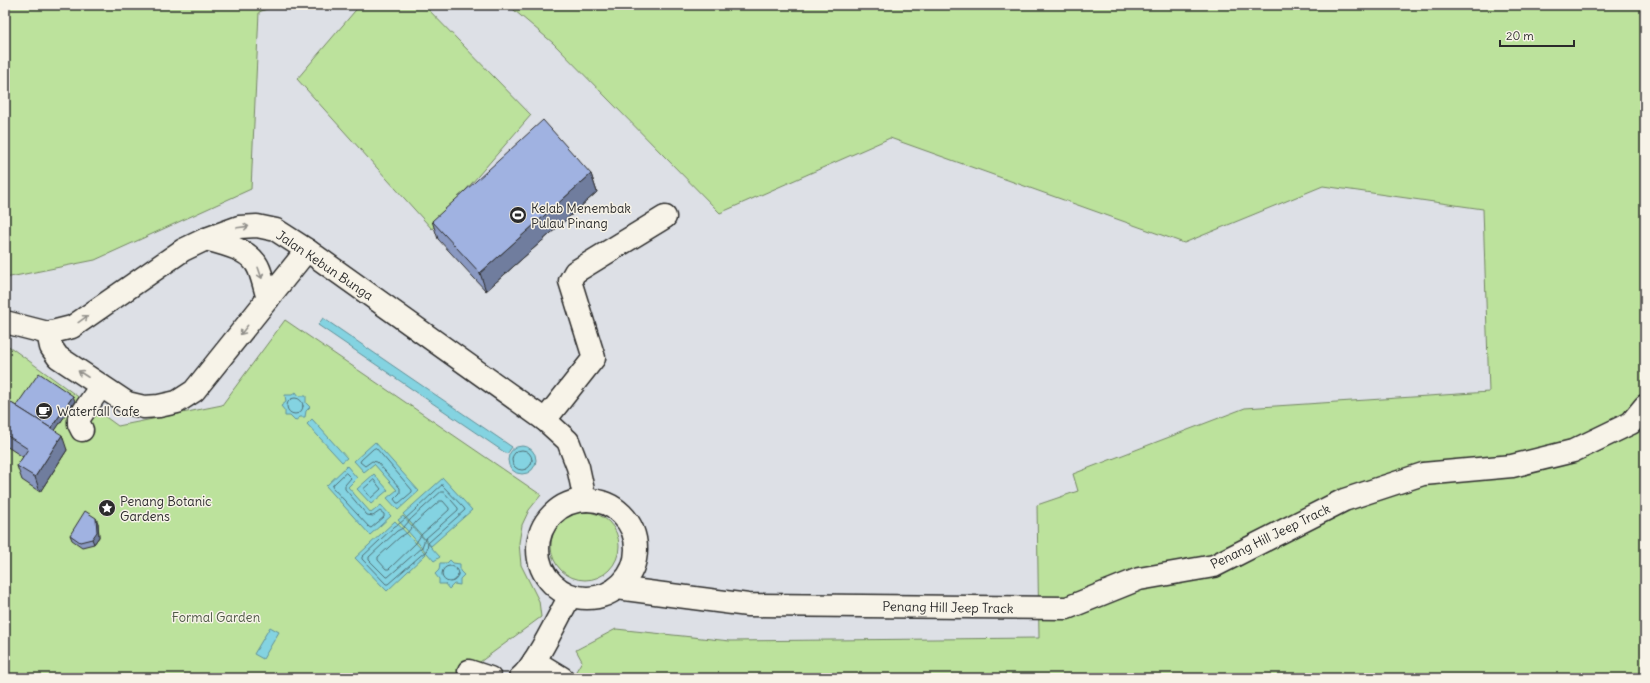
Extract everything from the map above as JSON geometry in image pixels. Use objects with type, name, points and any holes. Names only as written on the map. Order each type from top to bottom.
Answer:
[{"type":"street","points":[[545,420],[594,358],[570,281],[575,272],[664,217]]},
{"type":"street","name":"Jalan Kebun Bunga","points":[[5,322],[48,333],[72,327],[183,250],[206,239],[239,227],[257,226],[276,230],[307,250],[545,420],[568,442],[578,468],[584,500]]},
{"type":"street","points":[[206,239],[238,249],[250,256],[259,267],[268,299]]},
{"type":"street","points":[[48,333],[51,347],[58,357],[127,403],[144,407],[159,406],[177,402],[194,391],[307,250]]},
{"type":"street","points":[[82,430],[79,424],[79,418],[100,386]]},
{"type":"street","name":"Penang Hill Jeep Track","points":[[618,588],[748,606],[1067,608],[1139,579],[1214,566],[1344,500],[1423,474],[1512,466],[1573,451],[1631,423],[1645,406]]},
{"type":"street","points":[[584,500],[600,501],[614,508],[625,517],[633,530],[636,545],[635,561],[629,576],[618,588],[603,596],[586,599],[570,596],[555,587],[544,574],[538,558],[538,542],[543,526],[554,513],[568,504],[584,500]]},
{"type":"street","points":[[520,678],[527,673],[570,596]]},
{"type":"street","points":[[534,661],[562,678]]},
{"type":"street","points":[[469,670],[490,678]]},
{"type":"green space","points":[[5,5],[277,5],[259,12],[251,189],[95,260],[5,278]]},
{"type":"green space","points":[[360,5],[424,5],[531,115],[432,229],[297,79]]},
{"type":"green space","points":[[508,5],[1645,5],[1645,678],[572,678],[582,661],[576,650],[616,629],[730,641],[1039,638],[1037,505],[1078,491],[1073,474],[1245,408],[1489,392],[1483,209],[1323,186],[1184,243],[890,138],[720,213],[553,43]]},
{"type":"green space","name":"Formal Garden","points":[[285,320],[541,495],[529,510],[522,525],[519,543],[521,565],[539,601],[541,617],[461,676],[464,678],[5,678],[5,345],[10,347],[118,426],[222,405]]},
{"type":"green space","points":[[578,512],[592,512],[604,517],[614,527],[619,539],[619,553],[614,565],[604,575],[592,580],[578,580],[566,575],[556,565],[551,553],[551,539],[556,527],[566,517]]},
{"type":"water","points":[[323,318],[512,447],[507,454],[318,325]]},
{"type":"water","points":[[296,392],[299,396],[306,396],[306,403],[310,407],[306,411],[305,417],[300,417],[295,421],[290,416],[285,416],[285,411],[281,406],[286,402],[285,395],[292,395]]},
{"type":"water","points":[[312,419],[347,458],[342,462],[307,424]]},
{"type":"water","points":[[375,442],[419,491],[398,510],[387,498],[397,490],[374,464],[364,472],[354,461]]},
{"type":"water","points":[[522,446],[532,450],[536,460],[532,470],[522,474],[512,470],[508,460],[512,450]]},
{"type":"water","points":[[347,466],[357,478],[348,487],[371,513],[381,505],[391,516],[370,535],[326,486]]},
{"type":"water","points":[[374,474],[388,490],[371,504],[357,489]]},
{"type":"water","points":[[443,478],[472,510],[431,546],[403,514]]},
{"type":"water","points":[[403,516],[440,557],[434,561],[398,520]]},
{"type":"water","points":[[395,521],[426,554],[387,591],[355,558]]},
{"type":"water","points":[[450,560],[453,563],[460,564],[460,571],[464,575],[460,579],[460,585],[454,584],[449,589],[445,584],[439,584],[439,579],[435,574],[439,570],[440,563],[447,563]]},
{"type":"water","points":[[270,627],[279,632],[263,659],[254,654]]},
{"type":"building","name":"Kelab Menembak Pulau Pinang","points":[[543,120],[591,174],[480,273],[432,221]]},
{"type":"building","points":[[39,373],[73,396],[51,428],[16,406]]},
{"type":"building","points":[[5,399],[62,435],[35,477],[17,466],[28,449],[5,434]]},
{"type":"building","points":[[85,511],[96,518],[97,532],[92,539],[80,542],[70,535]]},
{"type":"place","name":"Kelab Menembak Pulau Pinang","points":[[518,215]]},
{"type":"place","name":"Waterfall Cafe","points":[[44,411]]},
{"type":"place","name":"Penang Botanic Gardens","points":[[107,508]]}]
